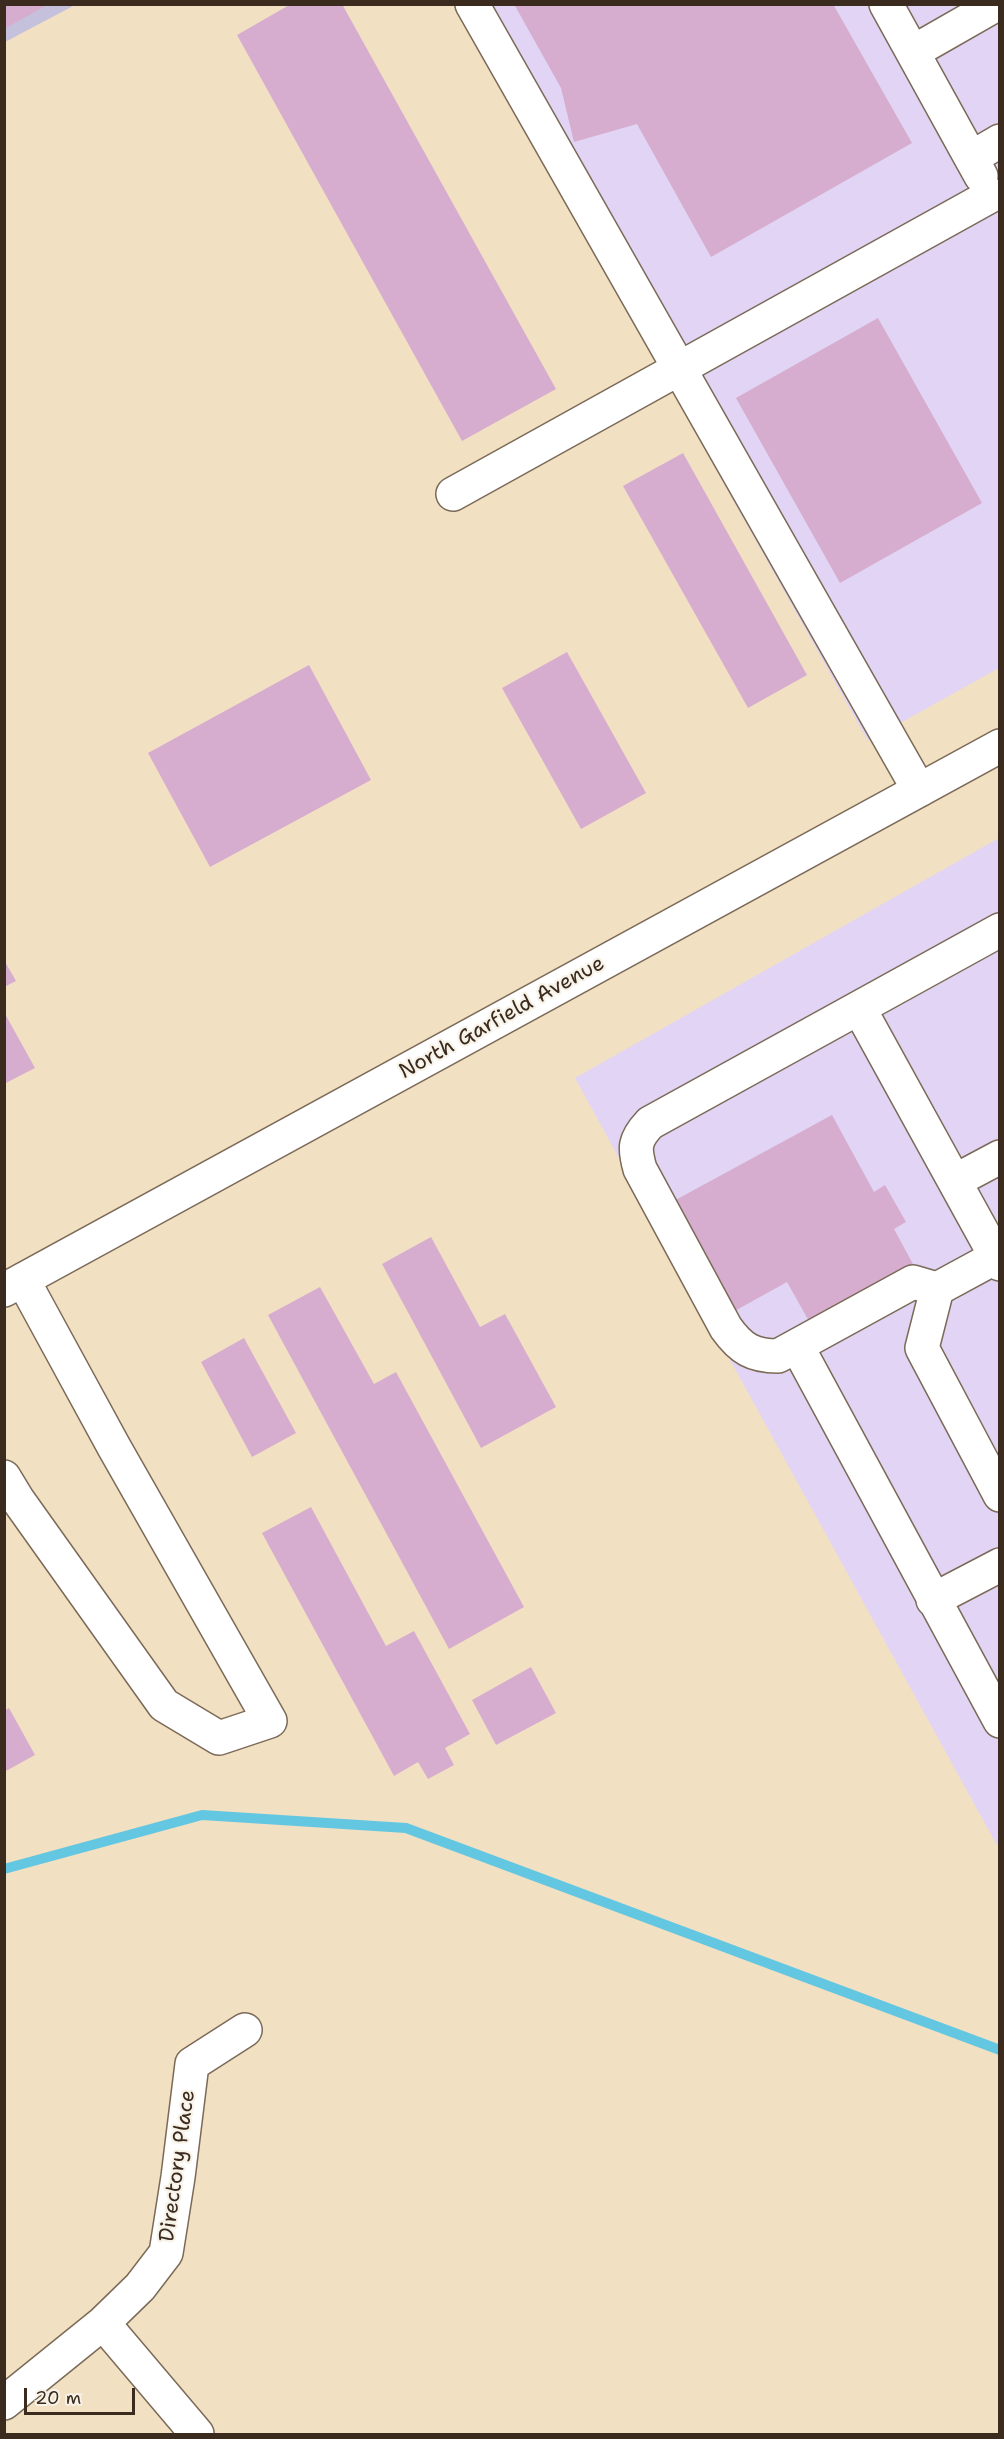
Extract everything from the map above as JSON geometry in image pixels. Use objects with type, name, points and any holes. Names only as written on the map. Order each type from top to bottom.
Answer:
[{"type":"main road","points":[[472,4],[919,790]]},
{"type":"main road","points":[[453,494],[680,368],[996,202],[886,4]]},
{"type":"main road","points":[[913,52],[997,4]]},
{"type":"main road","points":[[971,158],[999,141]]},
{"type":"main road","name":"North Garfield Avenue","points":[[14,1285],[999,746]]},
{"type":"main road","points":[[859,1008],[998,1260],[937,1289],[913,1282],[778,1356],[762,1356],[735,1341],[726,1328],[640,1169],[635,1152],[639,1135],[650,1123],[999,930]]},
{"type":"main road","points":[[955,1181],[999,1156]]},
{"type":"main road","points":[[4,1478],[164,1705],[219,1738],[270,1721],[120,1457],[14,1285]]},
{"type":"main road","points":[[937,1289],[922,1348],[999,1495]]},
{"type":"main road","points":[[797,1346],[999,1721]]},
{"type":"main road","points":[[933,1600],[999,1565]]},
{"type":"main road","name":"Directory Place","points":[[4,2403],[103,2323],[140,2287],[166,2253],[192,2064],[245,2030]]},
{"type":"main road","points":[[103,2323],[197,2434]]},
{"type":"shaded area","points":[[5,5],[75,5],[5,42]]},
{"type":"shaded area","points":[[456,5],[999,5],[999,668],[868,741]]},
{"type":"shaded area","points":[[999,838],[999,1849],[575,1078]]},
{"type":"building","points":[[4,4],[49,4],[4,29]]},
{"type":"building","points":[[291,4],[342,4],[556,389],[462,441],[237,35]]},
{"type":"building","points":[[514,4],[833,4],[912,143],[711,257],[637,124],[574,142],[561,88]]},
{"type":"building","points":[[878,318],[982,503],[840,583],[736,398]]},
{"type":"building","points":[[683,453],[807,675],[748,708],[623,486]]},
{"type":"building","points":[[567,652],[646,793],[581,829],[502,688]]},
{"type":"building","points":[[309,665],[371,780],[210,867],[148,753]]},
{"type":"building","points":[[4,960],[16,981],[4,987]]},
{"type":"building","points":[[4,1012],[35,1068],[4,1084]]},
{"type":"building","points":[[832,1115],[874,1192],[885,1185],[906,1222],[894,1229],[914,1266],[810,1323],[787,1282],[731,1313],[670,1203]]},
{"type":"building","points":[[431,1237],[480,1327],[505,1314],[556,1407],[481,1448],[382,1264]]},
{"type":"building","points":[[320,1287],[374,1384],[396,1372],[524,1607],[449,1649],[268,1315]]},
{"type":"building","points":[[244,1338],[296,1433],[252,1457],[201,1362]]},
{"type":"building","points":[[311,1507],[386,1646],[414,1631],[470,1734],[445,1748],[454,1765],[428,1779],[418,1762],[394,1776],[262,1533]]},
{"type":"building","points":[[531,1667],[556,1713],[496,1745],[472,1700]]},
{"type":"building","points":[[9,1708],[35,1755],[4,1772],[4,1711]]},
{"type":"waterway","points":[[4,1869],[202,1815],[406,1828],[1000,2050]]}]
